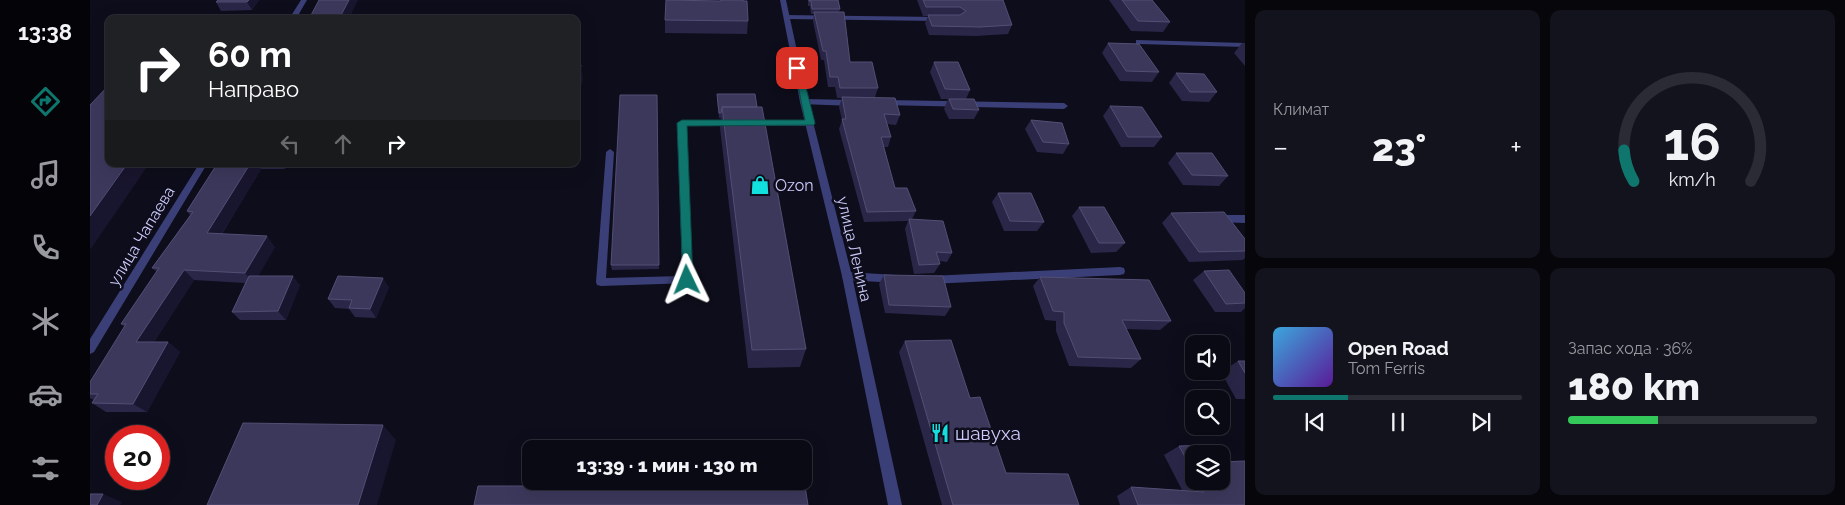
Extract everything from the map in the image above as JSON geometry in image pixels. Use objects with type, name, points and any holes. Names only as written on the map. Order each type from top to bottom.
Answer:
[{"type":"street","points":[[295,15],[304,0]]},
{"type":"street","name":"улица Ленина","points":[[783,0],[804,102],[811,123],[847,276],[895,505]]},
{"type":"street","points":[[787,16],[947,20]]},
{"type":"street","points":[[1139,42],[1245,45]]},
{"type":"street","points":[[804,102],[862,103]]},
{"type":"street","points":[[872,103],[1064,106]]},
{"type":"street","points":[[610,152],[602,282],[687,280],[682,123],[811,123]]},
{"type":"street","name":"улица Чапаева","points":[[90,349],[201,167]]},
{"type":"street","points":[[1220,219],[1245,219]]},
{"type":"street","points":[[923,280],[1120,272]]},
{"type":"street","points":[[847,276],[904,280]]},
{"type":"building","points":[[218,0],[249,0],[247,2],[216,2]]},
{"type":"building","points":[[319,0],[349,0],[341,15],[311,15]]},
{"type":"building","points":[[666,0],[747,1],[748,21],[665,20]]},
{"type":"building","points":[[809,0],[838,0],[840,9],[812,9],[811,1]]},
{"type":"building","points":[[923,0],[1003,0],[1012,25],[980,27],[932,26],[928,15],[960,15],[966,11],[960,7],[926,7]]},
{"type":"building","points":[[1122,0],[1152,0],[1170,22],[1138,21]]},
{"type":"building","points":[[814,12],[844,12],[850,62],[872,62],[878,88],[840,88],[838,77],[830,77],[826,51],[823,51]]},
{"type":"building","points":[[1108,43],[1139,44],[1159,72],[1126,71]]},
{"type":"building","points":[[934,62],[958,62],[970,90],[945,89]]},
{"type":"building","points":[[1176,73],[1204,74],[1217,92],[1190,92]]},
{"type":"building","points":[[105,89],[105,167],[125,167],[90,216],[90,105]]},
{"type":"building","points":[[717,94],[755,94],[757,107],[722,107],[721,113],[719,113]]},
{"type":"building","points":[[620,95],[657,95],[659,265],[611,265]]},
{"type":"building","points":[[842,97],[895,98],[900,115],[884,114],[891,137],[881,137],[895,188],[907,188],[916,211],[867,212],[842,119],[846,119]]},
{"type":"building","points":[[949,99],[974,99],[979,110],[953,109]]},
{"type":"building","points":[[1110,106],[1142,107],[1162,137],[1128,137]]},
{"type":"building","points":[[722,107],[762,107],[806,349],[752,350]]},
{"type":"building","points":[[1031,120],[1062,123],[1069,144],[1043,142]]},
{"type":"building","points":[[1176,153],[1212,153],[1228,176],[1192,175]]},
{"type":"building","points":[[215,167],[248,167],[207,233],[267,236],[245,273],[184,270],[136,342],[168,342],[133,404],[92,403],[98,394],[90,394],[90,382],[126,324],[121,324],[159,268],[152,268],[193,212],[187,211]]},
{"type":"building","points":[[998,193],[1031,193],[1044,222],[1010,221]]},
{"type":"building","points":[[1079,207],[1104,207],[1125,243],[1099,243]]},
{"type":"building","points":[[1224,212],[1245,239],[1245,251],[1199,252],[1171,213]]},
{"type":"building","points":[[909,219],[943,221],[952,253],[936,252],[940,264],[919,265]]},
{"type":"building","points":[[1229,270],[1245,293],[1245,303],[1226,304],[1204,271]]},
{"type":"building","points":[[884,275],[943,276],[951,307],[889,305]]},
{"type":"building","points":[[249,276],[293,276],[278,311],[232,312]]},
{"type":"building","points":[[338,276],[383,278],[370,309],[349,308],[352,300],[328,299]]},
{"type":"building","points":[[1040,277],[1149,280],[1171,321],[1122,320],[1141,359],[1078,357],[1064,323],[1064,312],[1053,311]]},
{"type":"building","points":[[951,340],[970,398],[980,397],[1006,473],[1068,474],[1079,505],[953,505],[905,341]]},
{"type":"building","points":[[1238,361],[1245,361],[1245,373]]},
{"type":"building","points":[[243,423],[383,425],[358,505],[207,505]]},
{"type":"building","points":[[1179,446],[1185,446],[1185,457]]},
{"type":"building","points":[[1245,461],[1245,505],[1138,505],[1131,487],[1204,492],[1203,490],[1230,490],[1230,462]]},
{"type":"building","points":[[478,486],[522,486],[522,490],[806,490],[808,505],[474,505]]},
{"type":"building","points":[[90,494],[103,494],[97,505],[90,505]]},
{"type":"place","name":"Ozon","points":[[760,185]]},
{"type":"place","name":"шавуха","points":[[940,433]]},
{"type":"route","points":[[687,280],[682,123],[811,123],[804,102],[797,68]]}]
